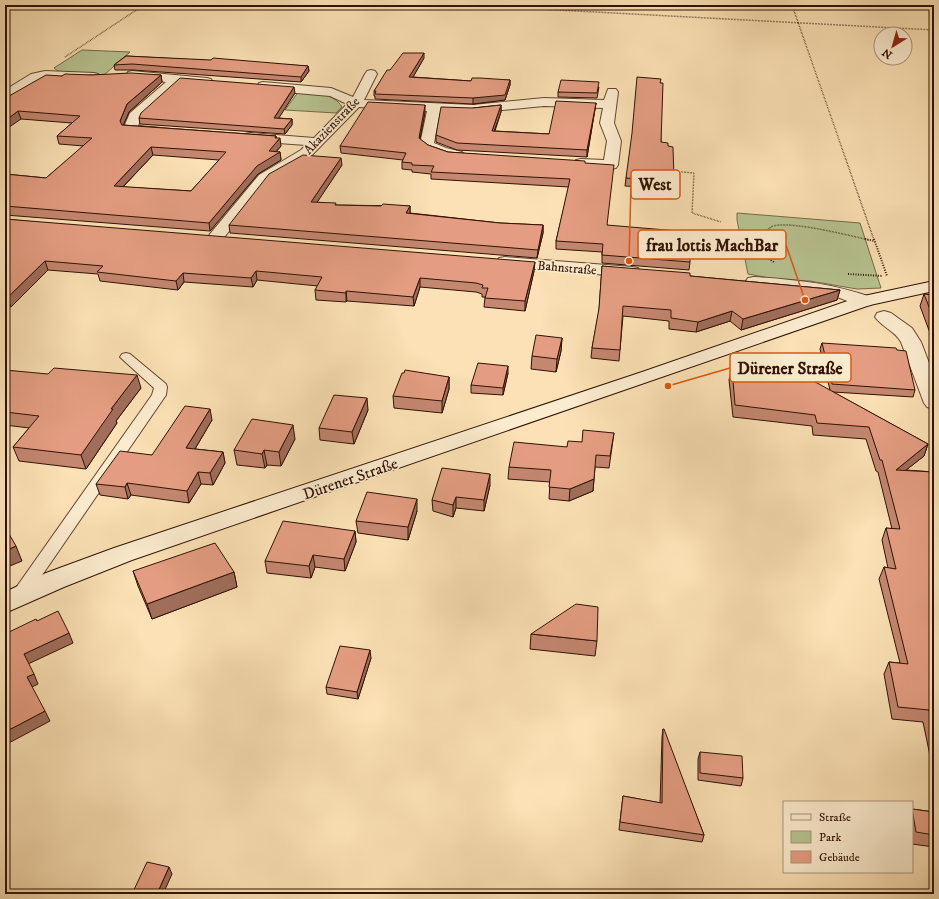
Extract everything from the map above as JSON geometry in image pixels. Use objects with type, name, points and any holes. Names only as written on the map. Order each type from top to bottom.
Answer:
[{"type":"street","name":"Akazienstraße","points":[[216,237],[264,178],[306,153],[356,103],[371,74]]},
{"type":"street","points":[[5,95],[34,77],[50,75],[106,76]]},
{"type":"street","points":[[121,75],[222,83]]},
{"type":"street","points":[[169,132],[130,129],[135,116],[175,80]]},
{"type":"street","points":[[253,85],[331,92],[338,94],[347,101],[356,103],[434,108],[473,109],[611,98],[607,123],[614,141],[611,165],[565,162]]},
{"type":"street","points":[[434,108],[427,144],[435,150],[443,153],[472,156]]},
{"type":"street","points":[[239,136],[317,142]]},
{"type":"street","name":"Bahnstraße","points":[[492,260],[649,274]]},
{"type":"street","points":[[739,281],[804,286],[838,292],[865,301]]},
{"type":"street","name":"Dürener Straße","points":[[12,600],[55,580],[123,554],[649,376],[865,301],[934,286]]},
{"type":"street","points":[[884,317],[904,332],[912,342],[934,404]]},
{"type":"lane","name":"Dürener Straße","points":[[12,600],[159,395],[160,387],[156,382],[126,357]]},
{"type":"path","points":[[34,77],[144,5]]},
{"type":"path","points":[[463,5],[934,30]]},
{"type":"path","points":[[792,5],[887,276]]},
{"type":"path","points":[[671,171],[694,173],[692,214],[721,222]]},
{"type":"path","points":[[779,266],[764,255],[767,242],[764,234],[766,230],[771,227],[782,225],[829,231],[875,241]]},
{"type":"path","points":[[723,242],[754,244],[767,242]]},
{"type":"green space","points":[[82,50],[130,52],[104,75],[61,73],[54,68]]},
{"type":"green space","points":[[299,91],[329,96],[338,102],[342,107],[336,113],[285,110]]},
{"type":"green space","points":[[737,213],[860,223],[881,288],[857,289],[810,281],[775,279],[748,274],[737,220]]},
{"type":"building","points":[[403,53],[424,53],[409,77],[471,81],[472,78],[510,80],[505,95],[473,98],[375,94],[376,91],[374,91],[387,70],[390,70]]},
{"type":"building","points":[[126,56],[211,60],[213,58],[308,66],[301,77],[132,64],[114,65]]},
{"type":"building","points":[[131,73],[161,75],[127,104],[120,121],[122,125],[276,136],[275,138],[280,138],[269,151],[280,152],[257,166],[209,223],[5,206],[5,174],[46,178],[92,138],[57,136],[80,116],[18,111],[5,121],[5,96],[9,96],[46,75]],"holes":[[[151,147],[226,152],[191,191],[114,186]]]},
{"type":"building","points":[[637,77],[661,79],[660,83],[663,83],[661,142],[668,143],[668,146],[673,147],[674,179],[657,178],[657,180],[626,178]]},
{"type":"building","points":[[180,78],[294,87],[274,118],[292,119],[284,129],[139,118],[141,113]]},
{"type":"building","points":[[561,80],[599,82],[597,93],[558,92]]},
{"type":"building","points":[[556,101],[596,103],[587,150],[457,143],[436,135],[441,107],[473,108],[501,105],[492,131],[549,134]]},
{"type":"building","points":[[368,102],[425,105],[419,138],[428,145],[448,152],[585,161],[585,163],[614,165],[607,225],[678,231],[691,238],[690,262],[602,255],[603,244],[556,241],[570,179],[431,172],[434,166],[412,165],[412,163],[402,162],[406,153],[340,146]]},
{"type":"building","points":[[303,155],[341,158],[311,202],[336,203],[335,205],[381,206],[383,204],[410,206],[406,213],[500,223],[543,225],[538,250],[229,225],[269,174]]},
{"type":"building","points":[[5,219],[535,262],[525,301],[485,298],[488,288],[482,288],[483,285],[476,283],[420,278],[413,297],[346,291],[346,293],[315,290],[322,277],[256,271],[251,278],[183,273],[176,281],[97,272],[103,266],[45,261],[7,298],[5,297]]},
{"type":"building","points":[[602,266],[690,273],[690,276],[840,290],[743,319],[732,311],[698,322],[671,318],[671,310],[623,306],[620,350],[592,348],[599,308]]},
{"type":"building","points":[[924,294],[934,295],[934,320]]},
{"type":"building","points":[[536,335],[562,338],[557,359],[532,356]]},
{"type":"building","points":[[822,343],[896,348],[897,350],[906,351],[915,390],[832,384]]},
{"type":"building","points":[[478,363],[508,366],[503,388],[471,385]]},
{"type":"building","points":[[54,368],[137,375],[111,409],[113,409],[81,455],[13,447],[39,416],[5,412],[5,370],[48,374]]},
{"type":"building","points":[[732,368],[799,373],[928,444],[896,470],[934,472],[934,735],[929,710],[898,707],[889,662],[908,664],[884,567],[896,569],[886,528],[900,529],[882,460],[880,460],[869,427],[817,423],[815,415],[735,405]]},
{"type":"building","points":[[405,370],[449,377],[442,401],[393,396],[402,373],[404,373]]},
{"type":"building","points":[[334,395],[367,398],[352,432],[319,428]]},
{"type":"building","points":[[185,406],[210,409],[186,448],[223,452],[210,473],[198,472],[187,491],[127,483],[125,487],[96,484],[120,451],[152,455]]},
{"type":"building","points":[[252,419],[293,425],[279,452],[264,450],[262,454],[234,450]]},
{"type":"building","points":[[583,430],[614,433],[610,456],[596,455],[594,479],[570,489],[549,487],[551,470],[509,467],[514,442],[567,447],[568,441],[582,442]]},
{"type":"building","points":[[442,468],[490,474],[484,500],[456,497],[453,505],[432,500]]},
{"type":"building","points":[[367,492],[417,499],[408,527],[356,521]]},
{"type":"building","points":[[283,521],[355,531],[344,559],[313,555],[309,566],[265,561]]},
{"type":"building","points":[[5,527],[16,546],[5,551]]},
{"type":"building","points":[[215,543],[234,572],[147,604],[133,571]]},
{"type":"building","points":[[576,604],[598,607],[597,641],[531,634]]},
{"type":"building","points":[[58,611],[69,633],[24,654],[34,674],[27,677],[45,711],[5,732],[5,634],[36,619],[37,621]]},
{"type":"building","points":[[340,646],[370,650],[357,692],[326,687]]},
{"type":"building","points":[[663,729],[704,835],[620,822],[623,796],[662,803]]},
{"type":"building","points":[[700,752],[742,756],[743,778],[700,773]]},
{"type":"building","points":[[913,809],[934,812],[934,835],[916,832]]},
{"type":"building","points":[[147,862],[169,867],[157,894],[132,894]]},
{"type":"place","name":"West","points":[[629,261]]},
{"type":"place","name":"frau lottis MachBar","points":[[805,300]]},
{"type":"place","name":"Dürener Straße","points":[[668,386]]}]
